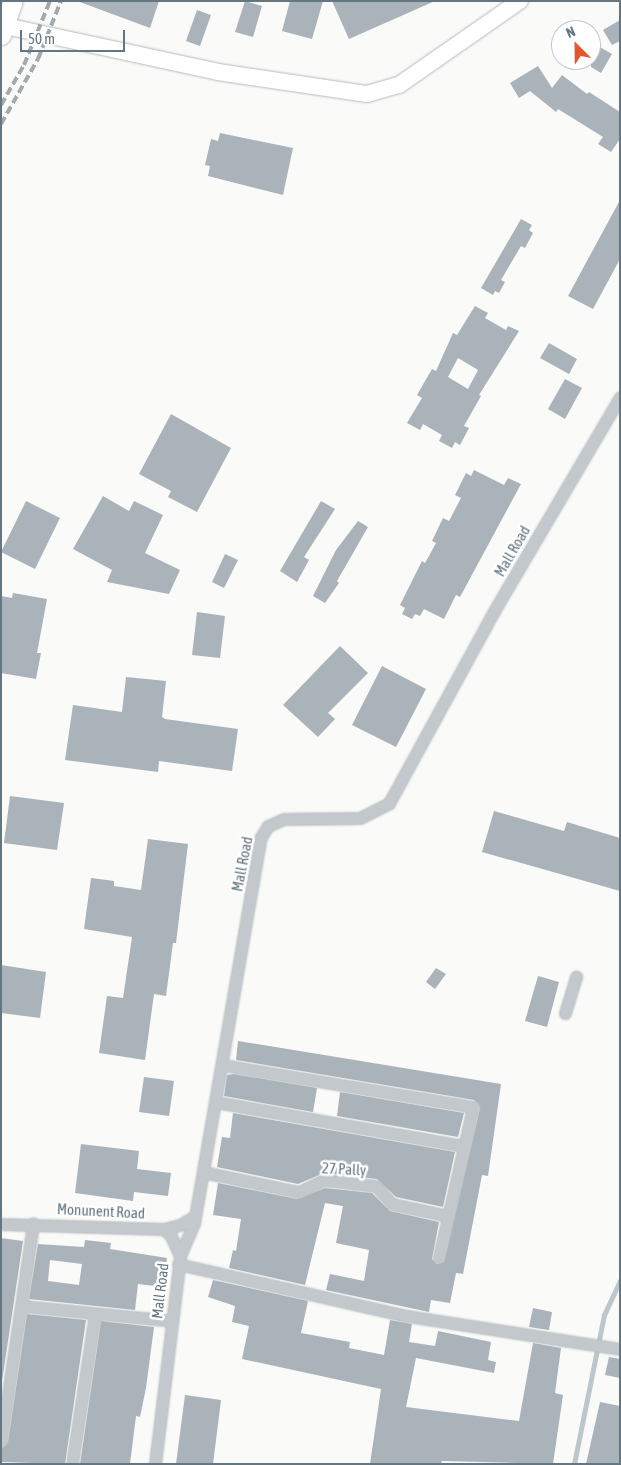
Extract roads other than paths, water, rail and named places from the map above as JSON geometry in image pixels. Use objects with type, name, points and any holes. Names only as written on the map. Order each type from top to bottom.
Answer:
[{"type":"main road","points":[[2,29],[14,1]]},
{"type":"street","points":[[2,29],[218,72],[367,94],[399,85],[520,1]]},
{"type":"street","name":"Mall Road","points":[[155,1464],[179,1260],[195,1216],[264,831],[284,819],[360,818],[390,804],[494,611],[620,397]]},
{"type":"street","points":[[565,1013],[576,977]]},
{"type":"street","points":[[223,1065],[473,1107],[440,1257]]},
{"type":"street","points":[[216,1102],[464,1146]]},
{"type":"street","name":"27 Pally","points":[[203,1172],[298,1192],[324,1180],[376,1186],[392,1204],[448,1216]]},
{"type":"street","name":"Monunent Road","points":[[1,1224],[33,1223],[164,1230],[180,1226],[195,1216]]},
{"type":"street","points":[[1,1441],[23,1306],[33,1223]]},
{"type":"street","points":[[164,1230],[171,1236],[179,1260],[407,1316],[577,1341],[618,1349]]},
{"type":"street","points":[[23,1306],[172,1321]]},
{"type":"street","points":[[72,1464],[96,1314]]},
{"type":"waterway","points":[[574,1464],[604,1315],[620,1280]]},
{"type":"railway","points":[[1,105],[24,65],[50,1]]},
{"type":"railway","points":[[1,124],[38,59],[61,1]]}]
